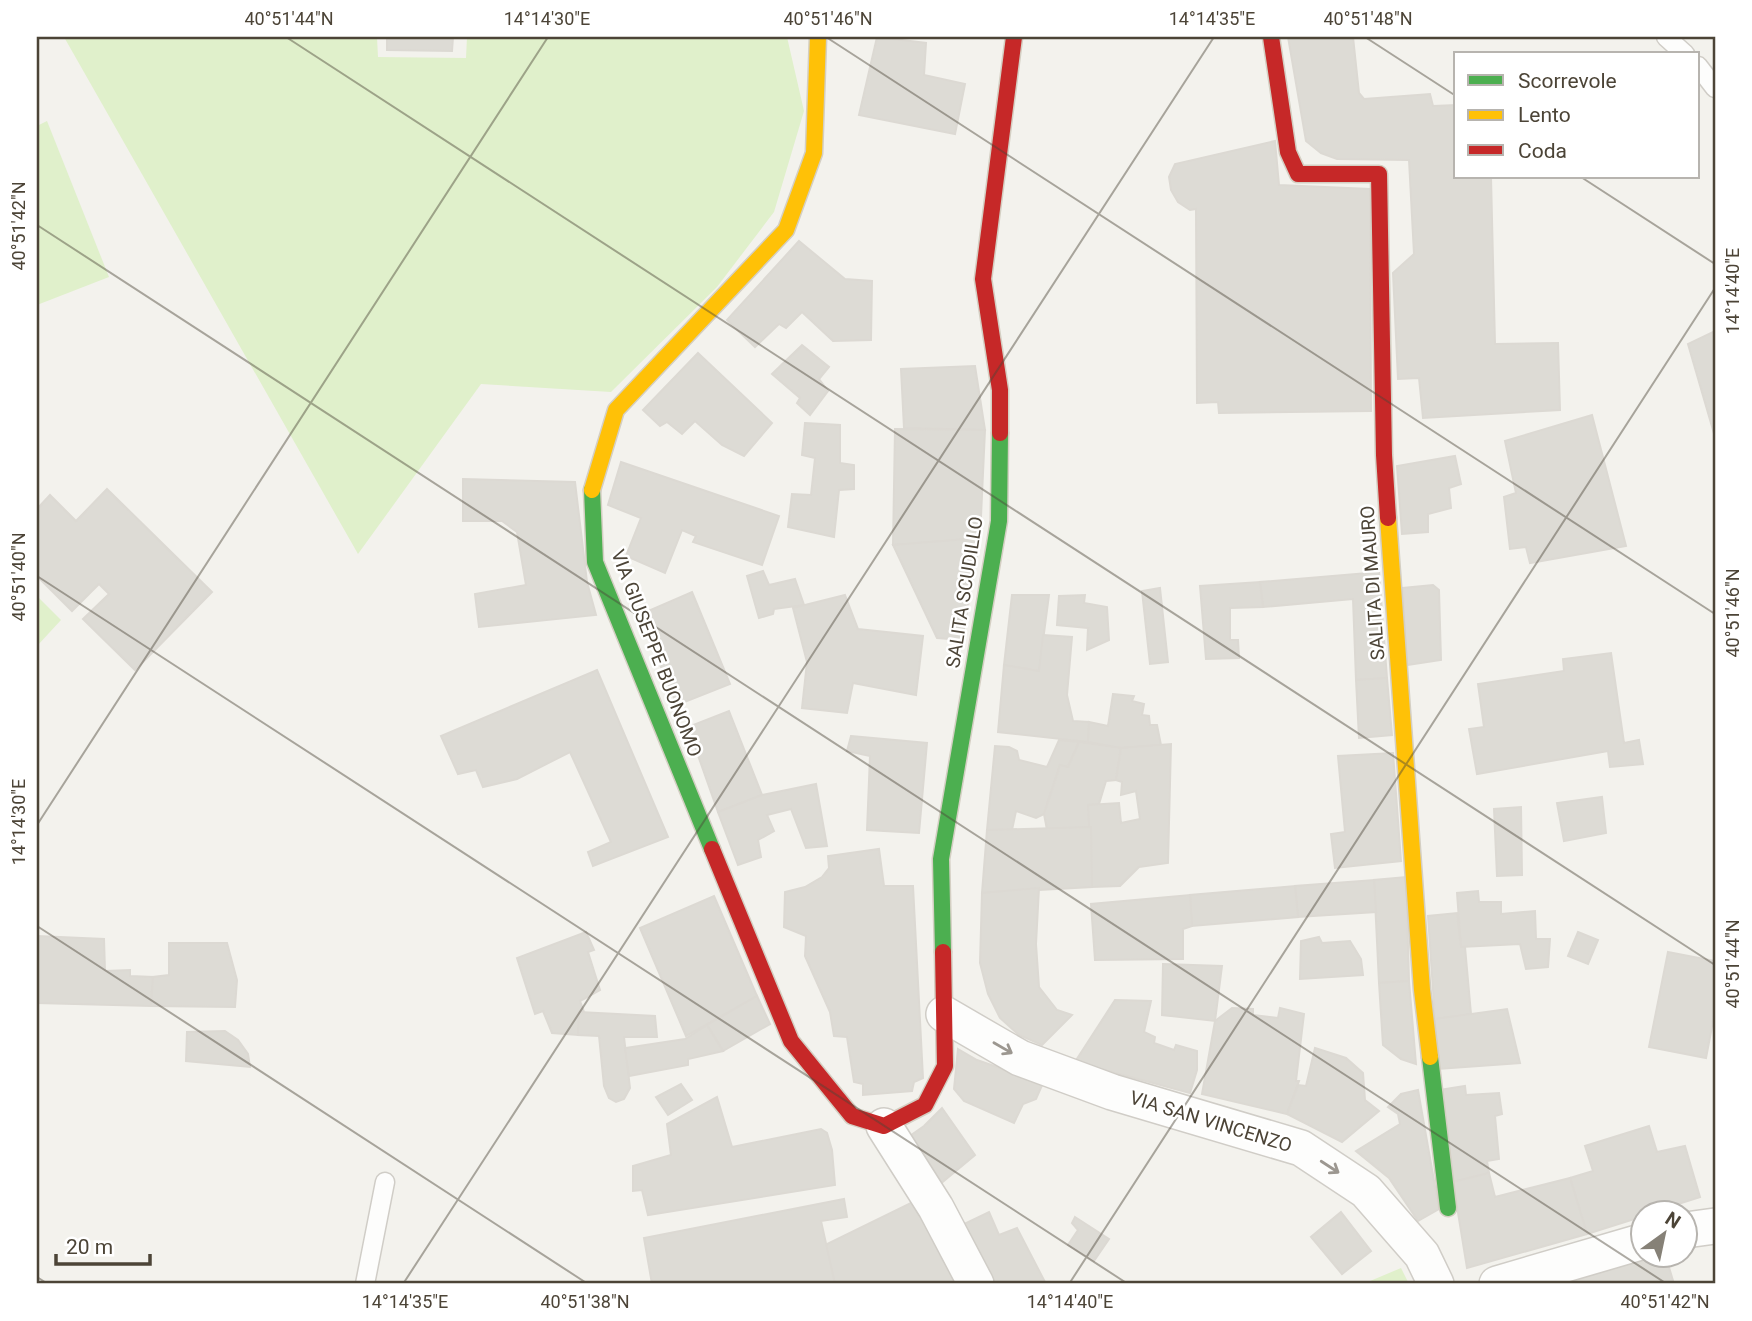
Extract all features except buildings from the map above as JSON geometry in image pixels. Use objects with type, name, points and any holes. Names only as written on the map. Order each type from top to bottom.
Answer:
[{"type":"street","name":"VIA GIUSEPPE BUONOMO","points":[[818,37],[814,153],[786,230],[616,410],[592,486],[595,562],[791,1041],[852,1116],[884,1126]]},
{"type":"street","name":"SALITA SCUDILLO","points":[[884,1126],[925,1105],[944,1066],[941,859],[999,520],[1000,390],[982,278],[1014,37]]},
{"type":"street","name":"SALITA DI MAURO","points":[[1271,37],[1288,152],[1298,174],[1379,174],[1384,455],[1422,990],[1448,1208]]},
{"type":"street","name":"VIA SAN VINCENZO","points":[[944,1014],[1020,1058],[1112,1092],[1301,1149],[1366,1191],[1422,1255],[1436,1284]]},
{"type":"street","points":[[884,1126],[936,1208],[976,1284]]},
{"type":"street","points":[[1497,1284],[1630,1245]]},
{"type":"lane","points":[[1666,37],[1683,52]]},
{"type":"lane","points":[[1700,69],[1715,88]]},
{"type":"lane","points":[[365,1284],[385,1182]]},
{"type":"green space","points":[[64,37],[377,37],[378,57],[466,58],[467,37],[787,37],[804,111],[774,212],[717,287],[611,392],[481,384],[358,554]]},
{"type":"green space","points":[[47,121],[109,277],[37,305],[37,126]]},
{"type":"green space","points":[[37,596],[61,620],[37,646]]},
{"type":"green space","points":[[1401,1268],[1409,1284],[1363,1284]]},
{"type":"traffic: fast","points":[[943,952],[941,859],[999,521],[1000,433]]},
{"type":"traffic: fast","points":[[592,490],[595,562],[712,849]]},
{"type":"traffic: fast","points":[[1430,1057],[1448,1208]]},
{"type":"traffic: slow","points":[[592,490],[616,410],[786,230],[814,153],[818,37]]},
{"type":"traffic: slow","points":[[1388,518],[1422,990],[1430,1057]]},
{"type":"traffic: jam","points":[[1000,433],[1000,390],[983,279],[1014,37]]},
{"type":"traffic: jam","points":[[1271,37],[1288,152],[1298,174],[1379,174],[1384,455],[1388,518]]},
{"type":"traffic: jam","points":[[712,849],[791,1041],[852,1116],[884,1126],[925,1105],[945,1066],[943,952]]}]
